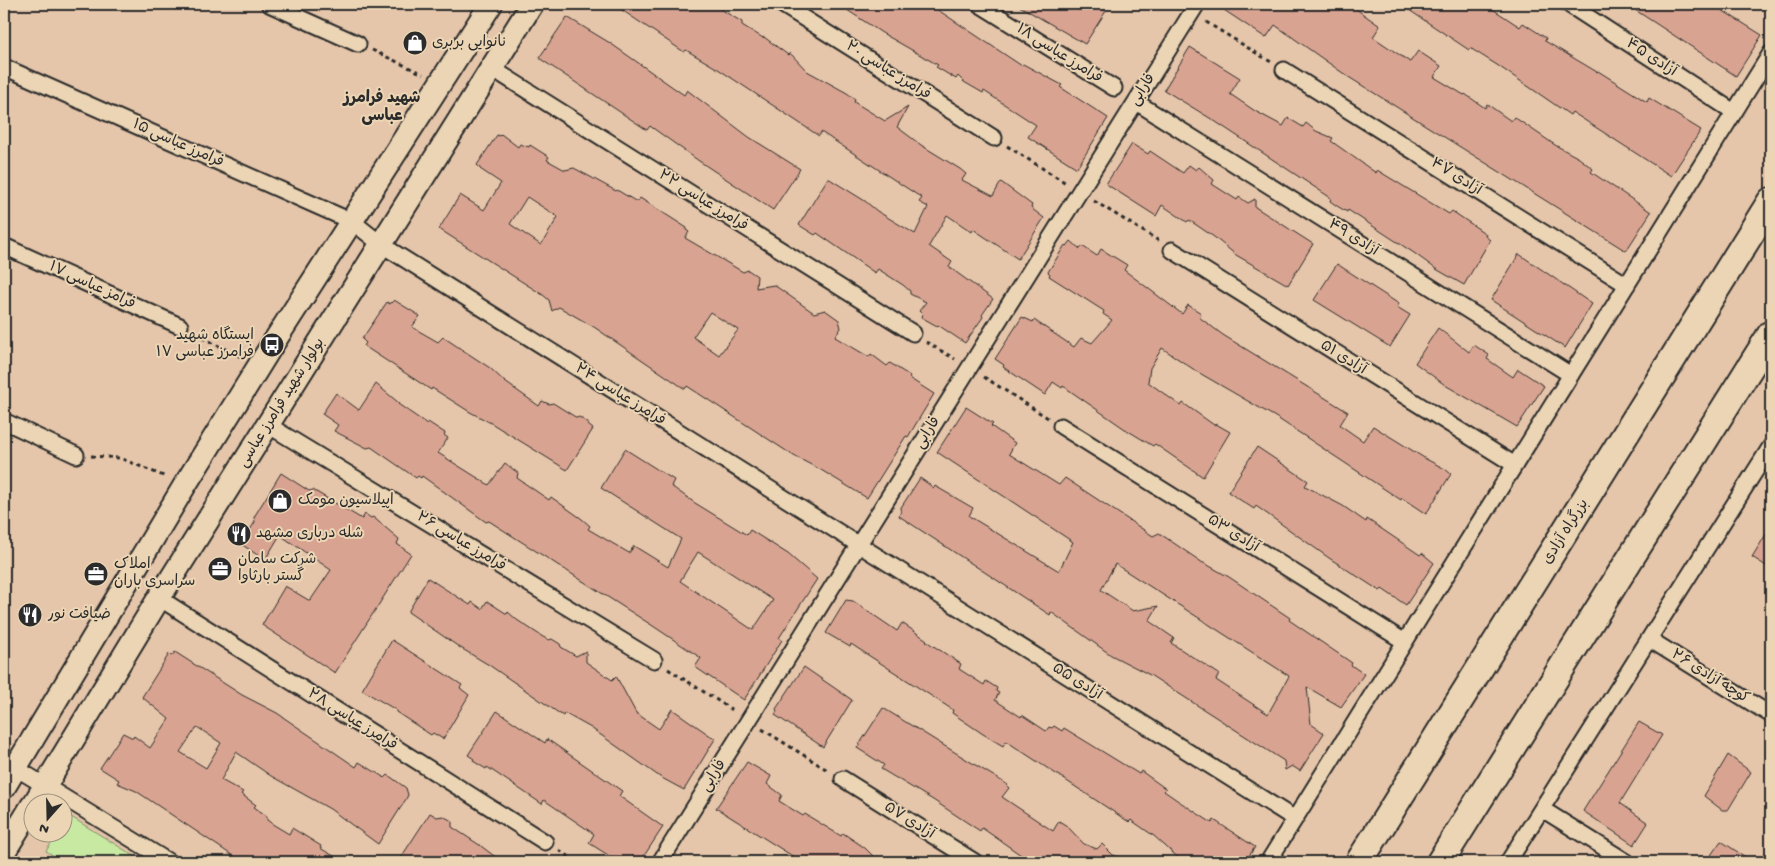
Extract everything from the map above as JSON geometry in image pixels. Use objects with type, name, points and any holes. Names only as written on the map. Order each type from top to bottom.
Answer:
[{"type":"highway","name":"بزرگراه آزادی","points":[[1359,862],[1771,201]]},
{"type":"highway","points":[[1440,862],[1767,342]]},
{"type":"main road","points":[[4,787],[185,485],[491,4]]},
{"type":"main road","name":"بولوار شهید فرامرز عباسی","points":[[39,794],[159,598],[493,69],[532,4]]},
{"type":"main road","name":"بولوار شهید فرامرز عباسی","points":[[4,852],[22,823]]},
{"type":"street","points":[[269,4],[358,44]]},
{"type":"street","name":"فرامرز عباسی ۲۰","points":[[781,4],[994,138]]},
{"type":"street","name":"فرامرز عباسی ۱۸","points":[[979,4],[1114,88]]},
{"type":"street","name":"۴۵ آزادی","points":[[1568,4],[1734,112]]},
{"type":"street","name":"فارابی","points":[[660,862],[1194,8]]},
{"type":"street","points":[[1268,862],[1771,53]]},
{"type":"street","name":"فرامرز عباسی ۱۵","points":[[4,67],[353,222],[382,245]]},
{"type":"street","name":"فرامرز عباسی ۲۲","points":[[493,69],[913,333]]},
{"type":"street","name":"۴۷ آزادی","points":[[1284,70],[1627,285]]},
{"type":"street","name":"۴۹ آزادی","points":[[1136,102],[1571,375]]},
{"type":"street","name":"فرامرز عباسی ۲۴","points":[[382,245],[859,545]]},
{"type":"street","name":"فرامز عباسی ۱۷","points":[[4,246],[180,326]]},
{"type":"street","name":"۵۱ آزادی","points":[[1172,250],[1515,465]]},
{"type":"street","points":[[4,421],[76,456]]},
{"type":"street","name":"فرامرز عباسی ۲۶","points":[[268,424],[654,660]]},
{"type":"street","name":"۵۳ آزادی","points":[[1061,426],[1405,642]]},
{"type":"street","points":[[1508,862],[1769,453]]},
{"type":"street","name":"آزادی ۵۵","points":[[859,545],[1295,819]]},
{"type":"street","name":"فرامرز عباسی ۲۸","points":[[159,598],[545,842]]},
{"type":"street","name":"کوچه آزادی ۲۶","points":[[1649,639],[1771,715]]},
{"type":"street","points":[[16,768],[34,794]]},
{"type":"street","name":"آزادی ۵۷","points":[[844,779],[975,862]]},
{"type":"street","points":[[1542,809],[1627,862]]},
{"type":"street","points":[[72,815],[169,862]]},
{"type":"path","points":[[1194,8],[1284,70]]},
{"type":"path","points":[[358,44],[441,82]]},
{"type":"path","points":[[180,326],[259,367]]},
{"type":"path","points":[[913,333],[1061,426]]},
{"type":"path","points":[[76,456],[120,458],[185,485]]},
{"type":"path","points":[[545,842],[578,862]]},
{"type":"green space","points":[[72,817],[144,862],[64,862],[46,851],[51,844],[72,844]]},
{"type":"building","points":[[613,4],[712,4],[742,22],[742,25],[764,37],[788,55],[790,53],[807,71],[847,93],[855,99],[854,102],[885,121],[908,107],[897,127],[921,145],[960,169],[966,174],[962,180],[993,196],[1001,182],[1032,205],[1031,208],[1044,218],[1018,259],[973,229],[972,232],[947,215],[929,246],[952,262],[949,267],[993,299],[965,343],[938,325],[921,317],[922,314],[919,311],[926,302],[910,294],[910,291],[903,285],[878,269],[875,273],[817,233],[815,235],[799,225],[828,178],[915,234],[928,207],[919,202],[922,198],[821,132],[819,136],[718,69],[686,50],[684,52]]},
{"type":"building","points":[[838,4],[929,4],[1022,66],[1023,64],[1062,85],[1060,87],[1108,118],[1077,168],[1028,137],[1036,125],[984,91],[983,93],[964,82],[958,76],[956,79],[936,67],[938,65],[882,33]]},
{"type":"building","points":[[1016,4],[1093,4],[1106,11],[1085,44]]},
{"type":"building","points":[[1215,4],[1349,4],[1380,26],[1373,37],[1410,62],[1418,51],[1441,66],[1434,77],[1465,94],[1485,108],[1487,104],[1511,121],[1514,117],[1555,145],[1579,158],[1593,169],[1591,172],[1651,212],[1626,251],[1347,76],[1275,25],[1266,38]]},
{"type":"building","points":[[1400,4],[1485,4],[1520,27],[1523,23],[1546,38],[1545,41],[1647,102],[1649,98],[1701,130],[1671,176],[1572,112],[1570,115],[1497,65],[1470,48],[1469,50]]},
{"type":"building","points":[[1626,4],[1712,4],[1762,35],[1736,76]]},
{"type":"building","points":[[567,17],[610,43],[684,95],[687,90],[749,137],[800,169],[773,210],[650,126],[647,130],[539,58]]},
{"type":"building","points":[[1190,47],[1240,78],[1230,94],[1255,111],[1283,126],[1288,118],[1303,127],[1306,123],[1316,131],[1333,138],[1331,141],[1376,173],[1377,170],[1449,214],[1452,211],[1486,234],[1485,236],[1490,240],[1464,285],[1436,269],[1348,210],[1347,212],[1337,206],[1330,201],[1331,198],[1164,90]]},
{"type":"building","points":[[501,134],[518,147],[520,144],[529,147],[530,145],[549,157],[547,160],[565,170],[574,168],[637,202],[640,198],[687,228],[686,230],[689,232],[685,238],[743,272],[748,270],[757,276],[756,288],[774,285],[814,313],[825,310],[839,320],[841,328],[835,337],[869,357],[871,354],[887,366],[890,363],[934,394],[867,498],[794,456],[687,386],[685,389],[594,327],[559,307],[552,311],[549,300],[543,295],[439,229],[460,195],[484,210],[501,183],[477,165],[497,135]],"holes":[[[527,197],[558,217],[541,245],[510,224]],[[710,312],[738,330],[719,355],[693,337]]]},
{"type":"building","points":[[1132,144],[1148,154],[1150,151],[1183,173],[1189,165],[1196,170],[1199,167],[1214,180],[1212,184],[1237,200],[1239,197],[1248,203],[1255,199],[1255,207],[1313,244],[1288,285],[1236,255],[1189,220],[1187,222],[1162,205],[1156,216],[1106,184]]},
{"type":"building","points":[[1071,241],[1080,249],[1082,246],[1097,256],[1101,249],[1127,265],[1124,270],[1182,314],[1188,305],[1201,313],[1199,317],[1223,335],[1348,412],[1340,425],[1363,441],[1373,426],[1445,469],[1451,474],[1426,514],[1402,498],[1401,500],[1277,418],[1196,371],[1162,348],[1150,368],[1148,382],[1181,406],[1183,403],[1214,425],[1216,424],[1230,432],[1203,477],[1155,444],[1153,446],[1125,429],[1063,386],[1062,388],[1053,382],[1045,395],[1003,367],[1004,365],[995,359],[1022,317],[1033,322],[1034,320],[1074,347],[1081,338],[1092,343],[1112,320],[1103,314],[1104,311],[1049,276],[1048,272],[1065,245],[1067,246]]},
{"type":"building","points":[[1519,254],[1592,304],[1565,348],[1491,300]]},
{"type":"building","points":[[1337,264],[1399,304],[1397,307],[1410,315],[1390,347],[1314,300]]},
{"type":"building","points":[[394,300],[420,316],[412,327],[438,342],[443,337],[490,368],[505,382],[539,406],[542,401],[549,404],[553,403],[588,423],[593,429],[567,470],[432,388],[431,390],[364,346],[366,343],[362,339],[387,302],[390,304]]},
{"type":"building","points":[[1438,328],[1469,352],[1474,345],[1489,355],[1487,359],[1513,377],[1518,369],[1544,386],[1517,427],[1445,385],[1415,363]]},
{"type":"building","points":[[376,384],[398,404],[427,424],[428,422],[445,433],[444,435],[448,438],[438,453],[489,485],[505,463],[518,473],[517,478],[549,500],[551,497],[582,519],[590,526],[588,529],[629,553],[634,546],[668,567],[681,539],[601,488],[625,449],[674,480],[671,486],[695,503],[747,535],[750,530],[788,554],[817,579],[779,638],[782,640],[744,700],[695,667],[701,658],[489,521],[486,522],[422,476],[421,478],[418,476],[416,478],[371,447],[367,448],[334,431],[338,425],[322,414],[336,393],[359,410]],"holes":[[[698,552],[773,600],[753,630],[680,581]]]},
{"type":"building","points":[[966,407],[993,424],[991,426],[1015,443],[1009,454],[1059,485],[1065,478],[1153,536],[1159,533],[1290,618],[1289,620],[1352,663],[1351,665],[1364,674],[1341,707],[1307,687],[1311,724],[1324,733],[1300,771],[1292,766],[1285,770],[1284,761],[1150,675],[1111,655],[1051,612],[1050,615],[899,516],[900,509],[920,478],[934,488],[935,486],[973,508],[969,516],[1059,571],[1073,542],[937,452]],"holes":[[[1115,564],[1289,676],[1268,714],[1216,680],[1219,674],[1171,643],[1174,638],[1149,621],[1158,606],[1133,611],[1101,590]]]},
{"type":"building","points":[[1257,447],[1308,481],[1305,486],[1343,506],[1366,522],[1367,519],[1420,555],[1422,553],[1434,563],[1406,605],[1382,589],[1380,591],[1329,558],[1256,506],[1254,509],[1228,492]]},
{"type":"building","points":[[281,473],[309,491],[313,490],[362,519],[365,514],[371,518],[373,517],[399,539],[397,544],[411,554],[335,673],[262,625],[285,586],[310,601],[331,570],[280,535],[265,560],[241,544],[255,522],[254,517]]},
{"type":"building","points":[[1771,526],[1771,569],[1752,557]]},
{"type":"building","points":[[428,578],[470,605],[472,602],[482,609],[487,601],[507,614],[508,612],[543,637],[549,640],[552,639],[576,656],[586,651],[586,662],[612,680],[616,676],[636,713],[659,729],[672,709],[715,739],[684,790],[660,777],[591,728],[564,713],[563,716],[408,612]]},
{"type":"building","points":[[846,600],[853,601],[897,631],[902,623],[961,664],[959,669],[984,685],[986,681],[997,688],[996,691],[999,693],[995,700],[1021,717],[1022,715],[1046,731],[1049,727],[1052,728],[1054,726],[1062,731],[1064,728],[1139,774],[1141,771],[1166,789],[1164,791],[1177,800],[1212,823],[1214,820],[1255,847],[1245,862],[1183,862],[1154,836],[1131,820],[1129,822],[1006,741],[1003,746],[983,734],[952,713],[953,710],[851,644],[850,647],[826,633]]},
{"type":"building","points":[[392,640],[462,685],[460,688],[469,695],[443,739],[433,733],[431,735],[396,712],[396,710],[362,690]]},
{"type":"building","points":[[175,652],[242,695],[277,713],[356,767],[359,762],[385,778],[388,775],[406,788],[408,795],[406,799],[378,844],[330,809],[271,776],[236,752],[221,780],[243,792],[241,794],[256,805],[254,807],[267,816],[267,820],[274,825],[289,834],[292,828],[344,862],[242,862],[136,791],[117,783],[119,780],[100,768],[123,733],[133,738],[134,736],[150,748],[169,719],[142,697],[169,654],[172,656]],"holes":[[[197,727],[221,743],[206,768],[180,752]]]},
{"type":"building","points":[[804,667],[852,700],[823,747],[775,715],[776,709]]},
{"type":"building","points":[[883,708],[1008,785],[1009,788],[1002,797],[1053,831],[1059,821],[1067,826],[1084,844],[1097,849],[1102,844],[1113,855],[1128,860],[1127,862],[1031,862],[982,828],[980,831],[881,769],[884,765],[857,748]]},
{"type":"building","points":[[497,711],[545,743],[547,739],[622,791],[619,796],[663,827],[640,862],[619,862],[589,843],[594,834],[544,800],[542,804],[487,767],[486,769],[473,761],[474,759],[468,755]]},
{"type":"building","points":[[1639,722],[1662,735],[1620,803],[1648,823],[1634,845],[1583,811]]},
{"type":"building","points":[[1728,755],[1751,772],[1728,810],[1722,810],[1704,796]]},
{"type":"building","points":[[747,762],[771,776],[767,784],[782,795],[779,801],[841,836],[843,833],[865,848],[879,862],[802,862],[716,808]]},
{"type":"building","points":[[430,813],[437,817],[443,816],[452,821],[452,827],[502,862],[398,862]]},
{"type":"building","points":[[1721,841],[1753,862],[1706,862]]},
{"type":"place","name":"نانوایی بربری","points":[[415,43]]},
{"type":"place","name":"ایستگاه شهید فرامرز عباسی ۱۷","points":[[272,345]]},
{"type":"place","name":"اپیلاسیون مومک","points":[[280,501]]},
{"type":"place","name":"شله درباری مشهد","points":[[239,534]]},
{"type":"place","name":"شرکت سامان گستر بارثاوا","points":[[220,569]]},
{"type":"place","name":"املاک سراسری باران","points":[[96,574]]},
{"type":"place","name":"ضیافت نور","points":[[30,615]]},
{"type":"district","name":"شهید فرامرز عباسی","points":[[382,108]]}]
